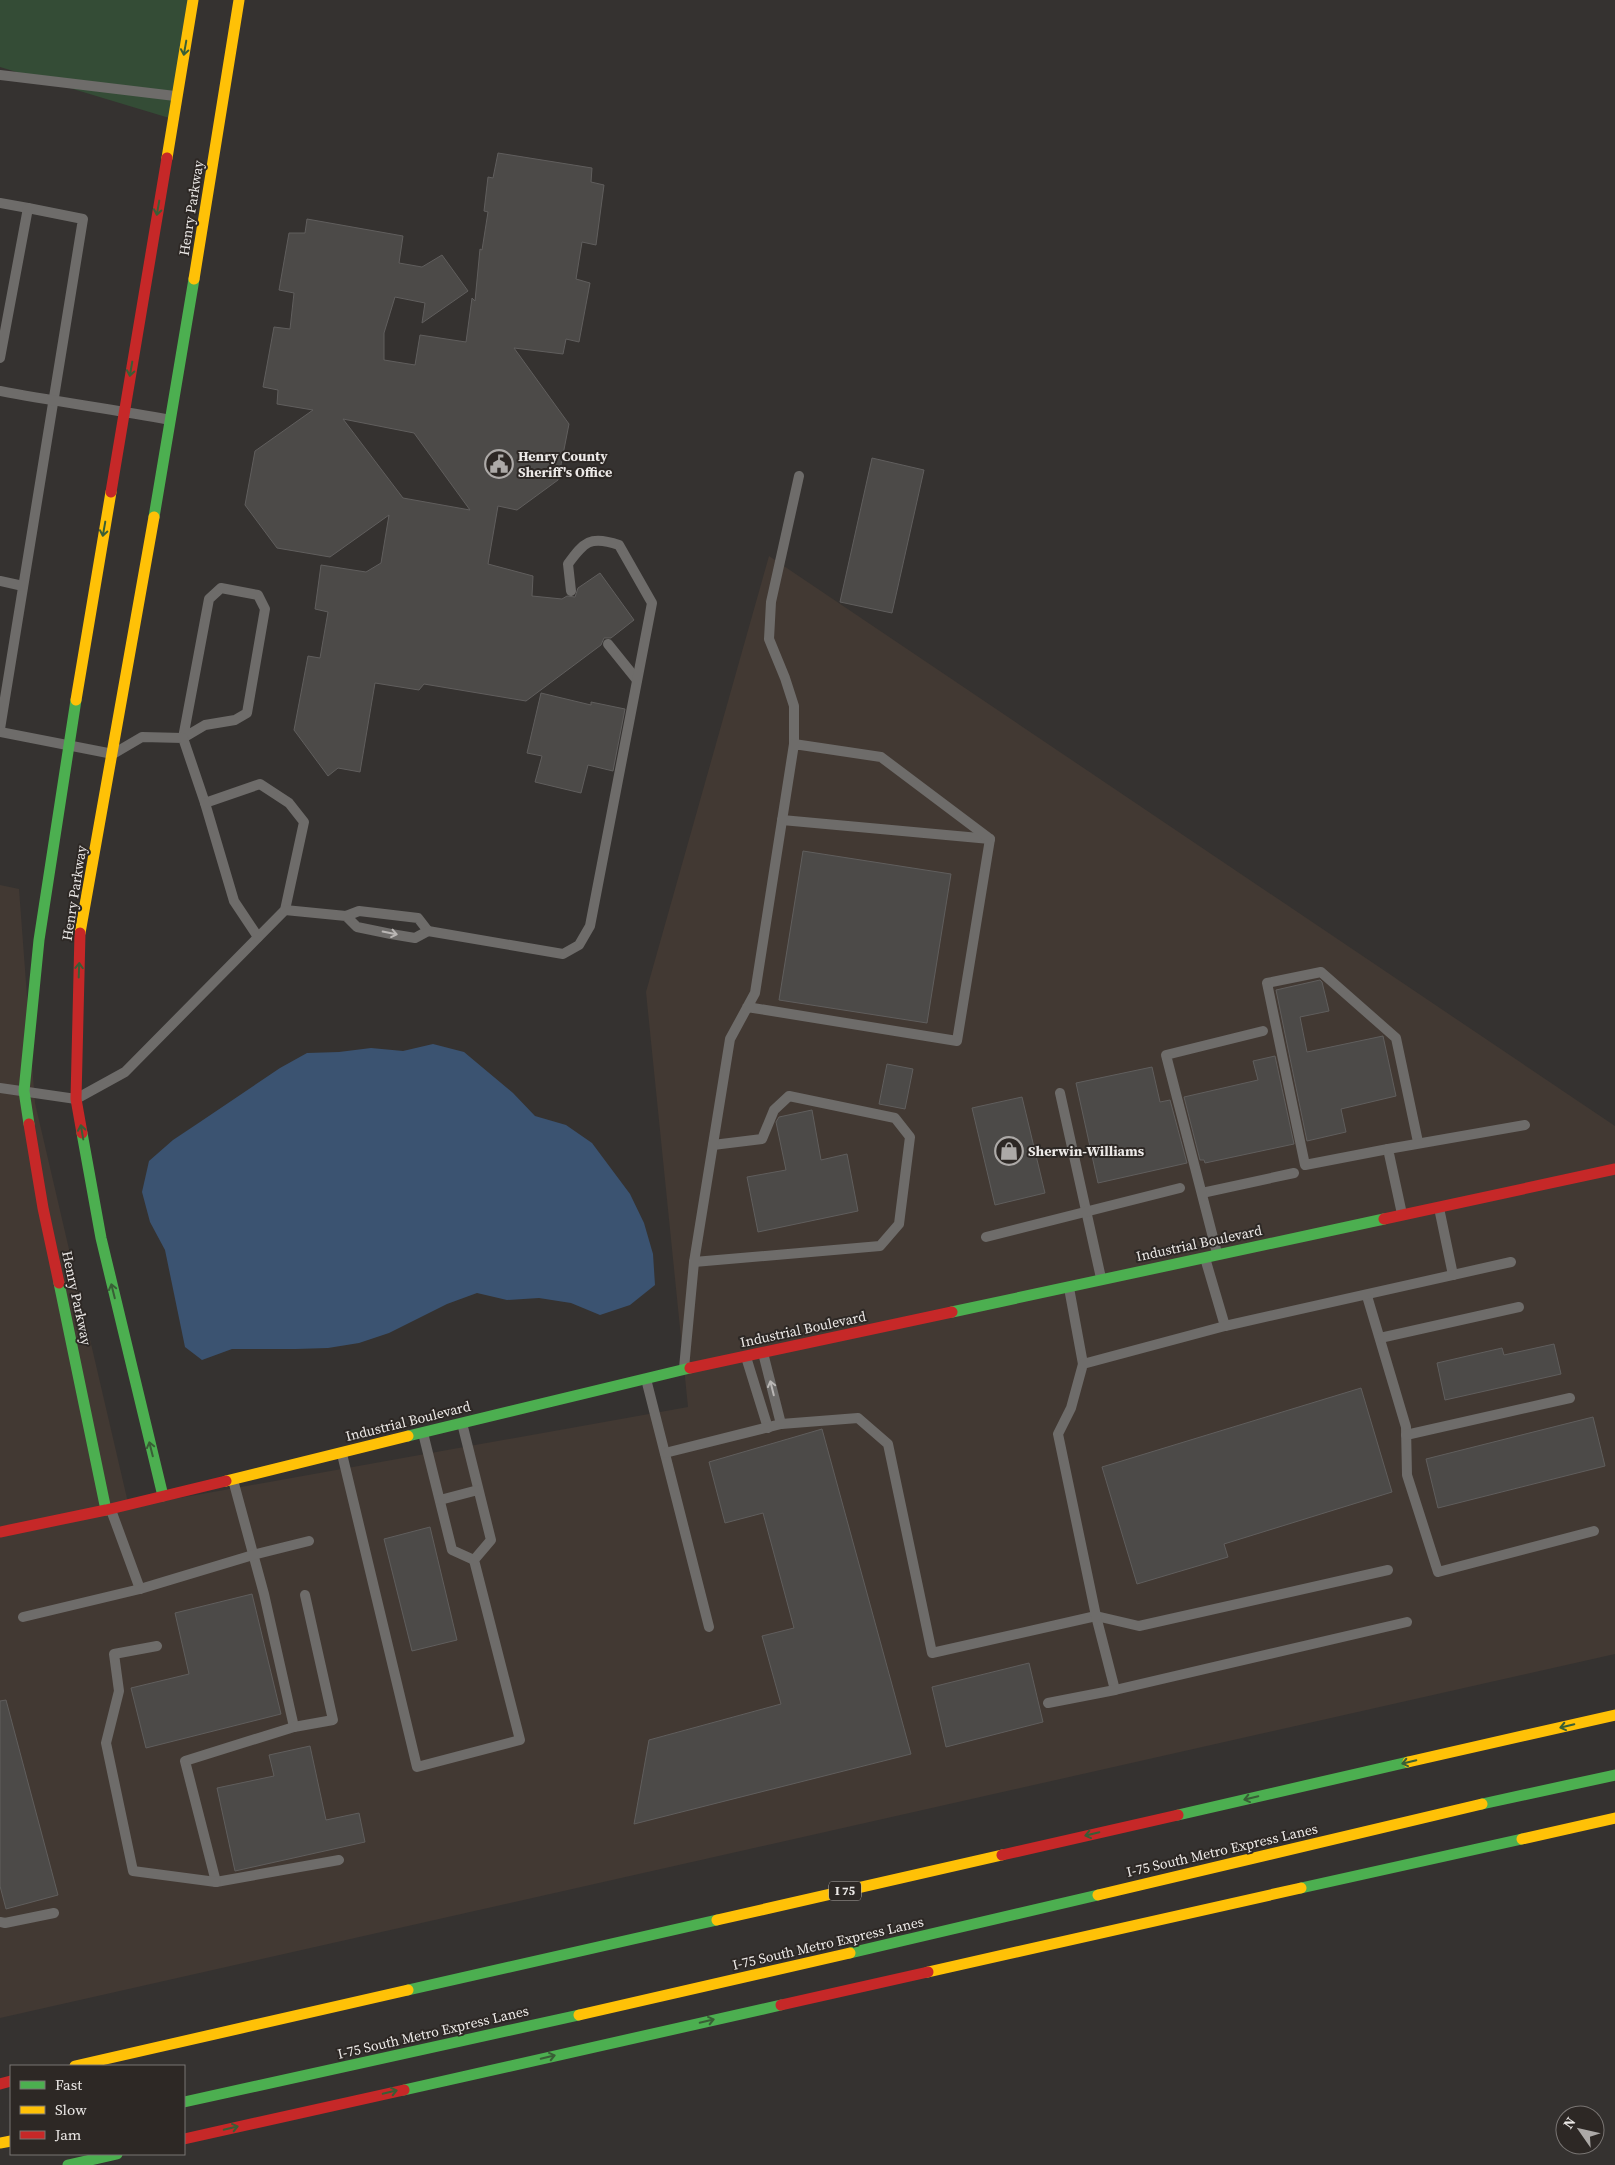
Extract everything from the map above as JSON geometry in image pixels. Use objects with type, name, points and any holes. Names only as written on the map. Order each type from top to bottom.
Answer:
[{"type":"main road","name":"Henry Parkway","points":[[109,1510],[43,1208],[24,1091],[39,940],[68,747],[193,0]]},
{"type":"main road","name":"Henry Parkway","points":[[163,1496],[101,1238],[76,1098],[80,934],[170,420],[239,0]]},
{"type":"main road","name":"Industrial Boulevard","points":[[0,1532],[109,1510],[684,1369],[1615,1169]]},
{"type":"main road","name":"I 75","points":[[79,2065],[1615,1715]]},
{"type":"main road","points":[[1478,1806],[1615,1770]]},
{"type":"main road","points":[[1478,1806],[1615,1775]]},
{"type":"main road","name":"I-75 South Metro Express Lanes","points":[[185,2102],[722,1983],[1478,1806]]},
{"type":"main road","points":[[185,2139],[1615,1818]]},
{"type":"main road","points":[[68,2165],[113,2155]]},
{"type":"lane","points":[[0,75],[177,96]]},
{"type":"lane","points":[[0,203],[83,219],[0,731],[68,747],[113,754],[142,737],[182,738],[205,725],[235,720],[247,712],[265,609],[258,595],[221,588],[209,599],[182,738],[205,802],[234,901],[258,937]]},
{"type":"lane","points":[[0,355],[28,208]]},
{"type":"lane","points":[[0,391],[54,402],[124,411],[170,420]]},
{"type":"lane","points":[[684,1369],[694,1262],[730,1039],[755,994],[794,744],[794,706],[769,639],[771,602],[799,476]]},
{"type":"lane","points":[[346,916],[357,927],[415,938],[428,931],[563,954],[579,945],[590,926],[652,603],[618,545],[602,539],[582,545],[568,564],[571,591]]},
{"type":"lane","points":[[0,581],[23,586]]},
{"type":"lane","points":[[608,644],[637,680]]},
{"type":"lane","points":[[794,744],[881,757],[990,839]]},
{"type":"lane","points":[[0,1088],[76,1098],[125,1072],[285,910],[304,822],[289,803],[260,784],[205,802]]},
{"type":"lane","points":[[782,820],[990,839]]},
{"type":"lane","points":[[747,1007],[957,1041],[990,839]]},
{"type":"lane","points":[[285,910],[346,916],[359,911],[418,918],[428,931]]},
{"type":"lane","points":[[1418,1142],[1396,1038],[1321,972],[1267,983],[1306,1165],[1418,1142],[1525,1125]]},
{"type":"lane","points":[[1218,1254],[1166,1055],[1263,1031]]},
{"type":"lane","points":[[1060,1093],[1101,1279]]},
{"type":"lane","points":[[694,1262],[880,1246],[899,1224],[910,1138],[895,1118],[789,1096],[774,1110],[762,1139],[713,1145]]},
{"type":"lane","points":[[1388,1149],[1402,1215]]},
{"type":"lane","points":[[1202,1193],[1294,1173]]},
{"type":"lane","points":[[986,1237],[1180,1188]]},
{"type":"lane","points":[[1439,1207],[1454,1276]]},
{"type":"lane","points":[[1205,1257],[1225,1326]]},
{"type":"lane","points":[[1083,1364],[1225,1326],[1367,1296],[1510,1262]]},
{"type":"lane","points":[[1069,1286],[1083,1364],[1072,1408],[1058,1434],[1096,1616],[1115,1690]]},
{"type":"lane","points":[[1367,1296],[1406,1427],[1407,1475],[1438,1572],[1594,1531]]},
{"type":"lane","points":[[1380,1338],[1519,1307]]},
{"type":"lane","points":[[763,1352],[781,1424]]},
{"type":"lane","points":[[746,1356],[768,1428]]},
{"type":"lane","points":[[646,1378],[709,1626]]},
{"type":"lane","points":[[1406,1436],[1570,1398]]},
{"type":"lane","points":[[665,1453],[781,1424],[858,1418],[888,1444],[932,1653],[1096,1616],[1139,1626],[1388,1570]]},
{"type":"lane","points":[[462,1423],[491,1540],[474,1560]]},
{"type":"lane","points":[[423,1432],[452,1550],[474,1560]]},
{"type":"lane","points":[[342,1453],[417,1767],[520,1740],[474,1560]]},
{"type":"lane","points":[[233,1479],[294,1727]]},
{"type":"lane","points":[[440,1500],[478,1490]]},
{"type":"lane","points":[[109,1510],[140,1589]]},
{"type":"lane","points":[[23,1617],[140,1589],[253,1555],[309,1541]]},
{"type":"lane","points":[[216,1882],[184,1761],[294,1727],[333,1720],[306,1595]]},
{"type":"lane","points":[[1048,1703],[1115,1690],[1407,1622]]},
{"type":"lane","points":[[156,1646],[114,1654],[119,1691],[106,1743],[133,1871],[216,1882],[339,1860]]},
{"type":"lane","points":[[0,1922],[5,1923],[54,1913]]},
{"type":"shaded area","points":[[769,556],[1615,1126],[1615,1654],[0,2018],[0,885],[19,889],[35,1103],[129,1507],[688,1407],[646,992]]},
{"type":"green space","points":[[0,0],[197,0],[176,120],[0,67]]},
{"type":"water","points":[[433,1044],[464,1052],[513,1093],[535,1116],[566,1125],[592,1143],[630,1194],[644,1223],[653,1254],[655,1285],[630,1305],[600,1315],[571,1303],[539,1298],[507,1300],[477,1293],[447,1304],[389,1333],[359,1343],[328,1348],[232,1349],[202,1360],[185,1347],[165,1250],[150,1222],[142,1192],[149,1161],[173,1140],[280,1068],[307,1053],[371,1048],[403,1051]]},
{"type":"building","name":"Henry County Sheriff's Office","points":[[498,153],[592,168],[591,182],[604,185],[596,245],[582,242],[576,279],[590,283],[579,342],[566,339],[563,354],[514,348],[569,424],[558,480],[517,510],[498,506],[488,564],[533,576],[532,596],[562,599],[567,596],[575,597],[578,588],[600,573],[634,620],[611,638],[604,638],[601,645],[526,701],[424,684],[419,690],[375,683],[360,772],[338,768],[328,776],[294,730],[308,656],[320,658],[328,612],[315,609],[321,565],[366,572],[381,563],[389,515],[330,557],[277,548],[245,505],[255,451],[313,410],[277,404],[278,390],[263,387],[274,327],[290,329],[294,293],[279,290],[289,233],[305,233],[307,219],[403,236],[399,263],[422,267],[442,255],[468,291],[422,323],[425,303],[395,297],[384,333],[384,360],[415,365],[420,335],[466,342],[472,298],[475,301],[480,249],[482,250],[488,212],[484,211],[488,177],[493,178]],"holes":[[[343,419],[414,433],[470,510],[403,498]]]},
{"type":"building","points":[[872,458],[924,470],[892,613],[840,602]]},
{"type":"building","points":[[541,693],[591,705],[591,702],[625,709],[613,771],[588,765],[581,793],[535,782],[542,756],[527,753]]},
{"type":"building","points":[[803,851],[951,874],[927,1023],[779,1000]]},
{"type":"building","points":[[1320,980],[1329,1011],[1300,1017],[1307,1052],[1383,1036],[1396,1096],[1341,1109],[1346,1132],[1307,1141],[1276,990]]},
{"type":"building","points":[[1275,1056],[1294,1144],[1205,1163],[1204,1160],[1200,1160],[1184,1097],[1258,1080],[1253,1061]]},
{"type":"building","points":[[887,1064],[913,1069],[905,1109],[879,1104]]},
{"type":"building","points":[[1152,1067],[1160,1102],[1170,1100],[1187,1163],[1098,1183],[1076,1083]]},
{"type":"building","name":"Sherwin-Williams","points":[[1022,1097],[1045,1193],[995,1205],[972,1108]]},
{"type":"building","points":[[812,1110],[821,1160],[847,1154],[858,1211],[758,1232],[747,1177],[786,1170],[776,1122],[779,1117]]},
{"type":"building","points":[[1554,1344],[1561,1374],[1445,1400],[1437,1363],[1502,1348],[1504,1355]]},
{"type":"building","points":[[1361,1388],[1392,1492],[1224,1544],[1228,1557],[1137,1584],[1102,1467]]},
{"type":"building","points":[[1593,1417],[1605,1466],[1438,1508],[1426,1459]]},
{"type":"building","points":[[822,1429],[911,1754],[634,1824],[649,1740],[781,1704],[762,1636],[794,1628],[763,1513],[725,1523],[709,1462]]},
{"type":"building","points":[[430,1527],[457,1640],[412,1651],[384,1539]]},
{"type":"building","points":[[252,1594],[281,1714],[146,1748],[131,1688],[189,1674],[175,1613]]},
{"type":"building","points":[[1029,1663],[1043,1722],[946,1747],[932,1687]]},
{"type":"building","points":[[6,1700],[58,1895],[6,1909],[0,1886],[0,1701]]},
{"type":"building","points":[[310,1746],[326,1820],[359,1813],[365,1842],[235,1871],[217,1788],[274,1776],[269,1755]]},
{"type":"traffic: fast","points":[[154,517],[194,279]]},
{"type":"traffic: fast","points":[[29,1124],[24,1091],[39,940],[76,700]]},
{"type":"traffic: fast","points":[[82,1133],[101,1238],[163,1496]]},
{"type":"traffic: fast","points":[[952,1312],[1384,1219]]},
{"type":"traffic: fast","points":[[59,1283],[106,1510]]},
{"type":"traffic: fast","points":[[408,1436],[690,1368]]},
{"type":"traffic: fast","points":[[1178,1815],[1408,1762]]},
{"type":"traffic: fast","points":[[1482,1804],[1615,1775]]},
{"type":"traffic: fast","points":[[1301,1888],[1522,1839]]},
{"type":"traffic: fast","points":[[850,1953],[1098,1895]]},
{"type":"traffic: fast","points":[[408,1990],[717,1920]]},
{"type":"traffic: fast","points":[[404,2090],[781,2005]]},
{"type":"traffic: fast","points":[[185,2102],[579,2015]]},
{"type":"traffic: fast","points":[[68,2165],[113,2155]]},
{"type":"traffic: slow","points":[[167,158],[193,0]]},
{"type":"traffic: slow","points":[[194,279],[239,0]]},
{"type":"traffic: slow","points":[[76,700],[111,492]]},
{"type":"traffic: slow","points":[[80,933],[154,517]]},
{"type":"traffic: slow","points":[[226,1481],[408,1436]]},
{"type":"traffic: slow","points":[[1408,1762],[1615,1715]]},
{"type":"traffic: slow","points":[[1098,1895],[1482,1804]]},
{"type":"traffic: slow","points":[[1522,1839],[1615,1818]]},
{"type":"traffic: slow","points":[[717,1920],[1002,1855]]},
{"type":"traffic: slow","points":[[928,1972],[1301,1888]]},
{"type":"traffic: slow","points":[[579,2015],[850,1953]]},
{"type":"traffic: slow","points":[[79,2065],[408,1990]]},
{"type":"traffic: slow","points":[[0,2143],[10,2141]]},
{"type":"traffic: jam","points":[[111,492],[167,158]]},
{"type":"traffic: jam","points":[[80,933],[76,1099],[82,1133]]},
{"type":"traffic: jam","points":[[29,1124],[43,1208],[59,1283]]},
{"type":"traffic: jam","points":[[1384,1219],[1615,1169]]},
{"type":"traffic: jam","points":[[690,1368],[952,1312]]},
{"type":"traffic: jam","points":[[0,1532],[106,1510],[226,1481]]},
{"type":"traffic: jam","points":[[1002,1855],[1178,1815]]},
{"type":"traffic: jam","points":[[781,2005],[928,1972]]},
{"type":"traffic: jam","points":[[0,2084],[10,2081]]},
{"type":"traffic: jam","points":[[185,2139],[404,2090]]},
{"type":"place","name":"Henry County Sheriff's Office","points":[[499,464]]},
{"type":"place","name":"Sherwin-Williams","points":[[1009,1151]]}]
